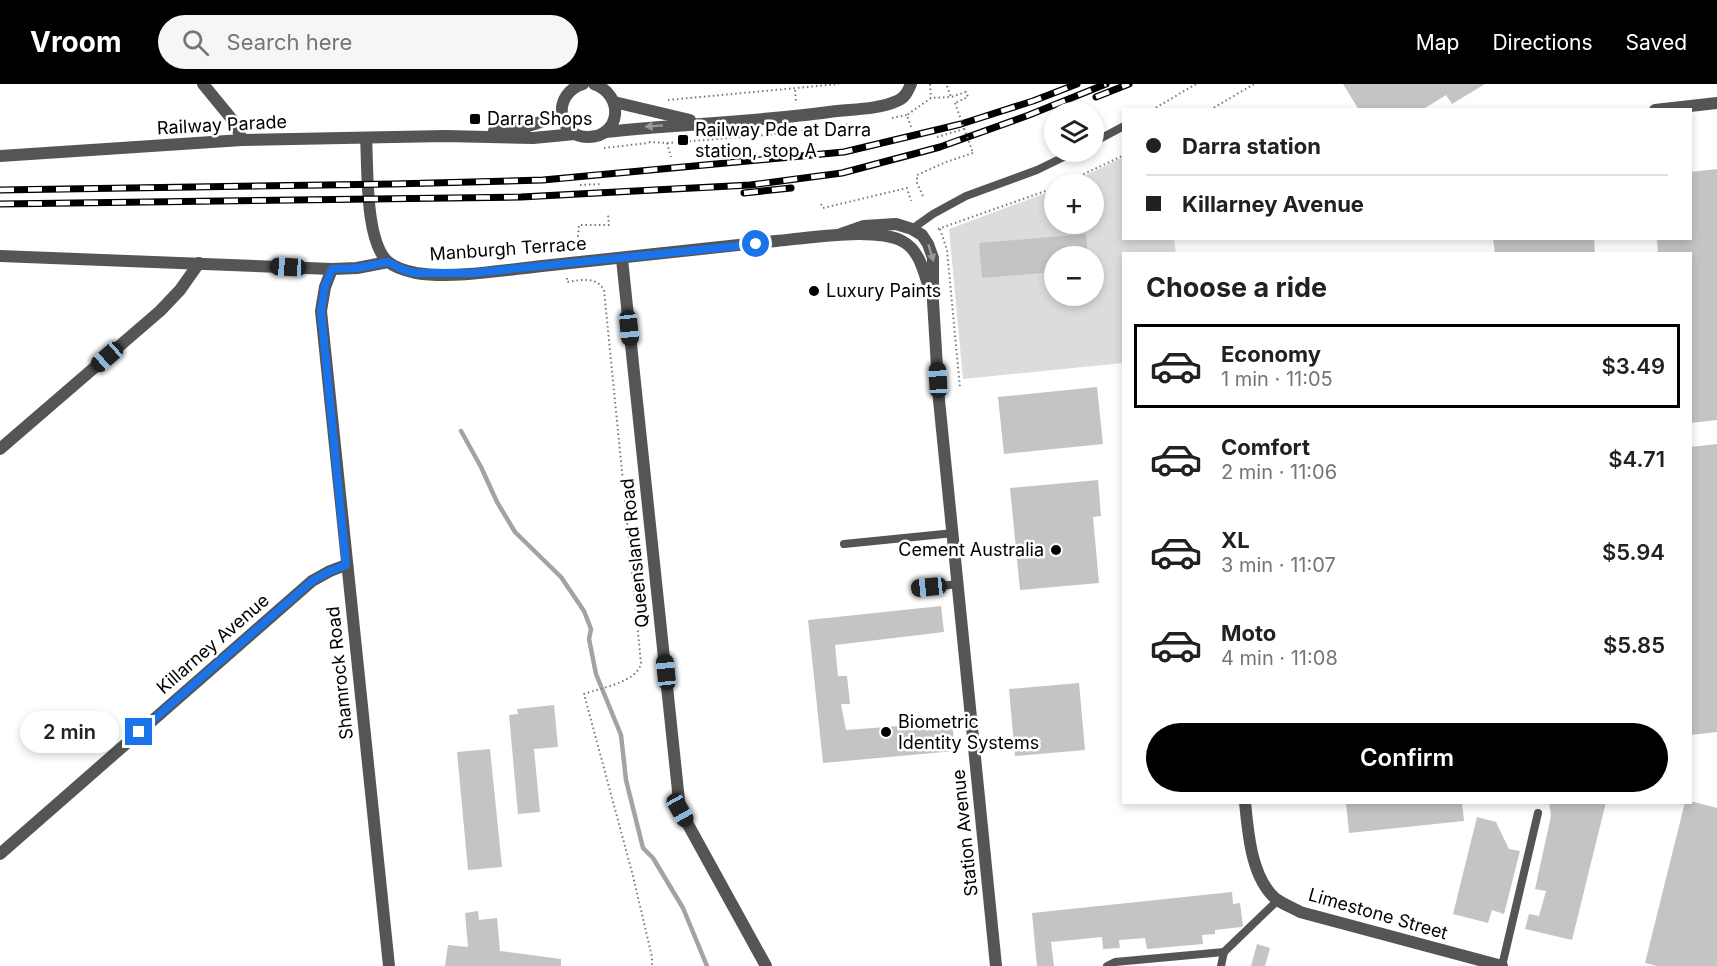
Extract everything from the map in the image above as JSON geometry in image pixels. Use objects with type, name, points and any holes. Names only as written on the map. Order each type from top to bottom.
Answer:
[{"type":"street","points":[[203,84],[235,123],[242,140]]},
{"type":"street","points":[[575,134],[569,129],[562,115],[562,106],[570,88],[583,84]]},
{"type":"street","points":[[594,84],[611,93],[703,123]]},
{"type":"street","points":[[605,132],[797,116],[885,105],[900,100],[910,88]]},
{"type":"street","points":[[605,132],[615,118],[611,93]]},
{"type":"street","points":[[1673,108],[1717,103]]},
{"type":"street","name":"Railway Parade","points":[[445,136],[519,129],[562,115]]},
{"type":"street","name":"Railway Parade","points":[[0,156],[242,140],[445,136],[533,138],[575,134],[591,137],[605,132]]},
{"type":"street","points":[[366,138],[372,232],[380,252],[388,262]]},
{"type":"street","name":"Manburgh Terrace","points":[[841,234],[864,226],[896,224],[912,229]]},
{"type":"street","name":"Station Avenue","points":[[912,229],[922,235],[933,258],[933,301],[939,400],[996,966]]},
{"type":"street","name":"Manburgh Terrace","points":[[0,256],[332,269],[357,268],[388,262],[404,270],[433,274],[472,273],[622,259],[841,234],[888,236],[903,241]]},
{"type":"street","name":"Station Avenue","points":[[903,241],[919,258],[933,301]]},
{"type":"street","name":"Queensland Road","points":[[622,259],[680,810],[766,966]]},
{"type":"street","points":[[0,449],[160,311],[180,290],[199,263]]},
{"type":"street","name":"Shamrock Road","points":[[332,269],[325,286],[321,311],[389,966]]},
{"type":"street","name":"Killarney Avenue","points":[[0,854],[312,581],[346,565]]},
{"type":"street","name":"Limestone Street","points":[[1245,804],[1250,845],[1259,875],[1278,900],[1300,912],[1502,966]]},
{"type":"lane","points":[[1104,137],[1122,127]]},
{"type":"lane","points":[[912,229],[933,214],[966,196],[1053,162]]},
{"type":"lane","points":[[844,544],[954,533]]},
{"type":"lane","points":[[917,589],[958,584]]},
{"type":"lane","points":[[1502,966],[1538,813]]},
{"type":"lane","points":[[1221,966],[1224,952],[1278,900]]},
{"type":"lane","points":[[1107,966],[1115,962],[1224,952]]},
{"type":"path","points":[[660,100],[795,90],[839,84]]},
{"type":"path","points":[[930,84],[931,98]]},
{"type":"path","points":[[1155,108],[1196,84]]},
{"type":"path","points":[[1212,108],[1254,84]]},
{"type":"path","points":[[947,86],[951,97]]},
{"type":"path","points":[[795,90],[796,108]]},
{"type":"path","points":[[911,127],[907,115],[931,98],[951,97],[966,92],[968,97],[955,103],[973,153],[917,175],[917,183],[923,196]]},
{"type":"path","points":[[937,137],[964,129]]},
{"type":"path","points":[[649,133],[649,143]]},
{"type":"path","points":[[600,148],[667,143],[671,157]]},
{"type":"path","points":[[1084,174],[1122,156]]},
{"type":"path","points":[[580,185],[602,184]]},
{"type":"path","points":[[821,204],[823,208],[907,188],[911,201]]},
{"type":"path","points":[[960,388],[947,249],[940,229],[1044,192]]},
{"type":"path","points":[[577,248],[579,225],[609,225],[608,214]]},
{"type":"path","points":[[567,282],[592,280],[602,285],[604,290],[641,663],[638,672],[619,682],[584,694],[633,876],[652,957],[652,966]]},
{"type":"shaded area","points":[[1122,157],[1122,240],[1174,240],[1176,252],[1122,252],[1122,363],[963,379],[949,229],[1044,194],[1044,234],[1104,234],[1104,174],[1088,174]]},
{"type":"building","points":[[1343,84],[1485,84],[1452,104],[1446,95],[1425,108],[1358,108]]},
{"type":"building","points":[[1717,169],[1717,420],[1692,423],[1692,252],[1658,252],[1657,240],[1692,240],[1692,172]]},
{"type":"building","points":[[1086,234],[1087,246],[1044,246],[1044,273],[982,278],[979,243]]},
{"type":"building","points":[[1493,240],[1594,240],[1595,252],[1495,252]]},
{"type":"building","points":[[1097,387],[1103,444],[1004,454],[998,397]]},
{"type":"building","points":[[1717,444],[1717,732],[1692,735],[1692,447]]},
{"type":"building","name":"Cement Australia","points":[[1098,480],[1101,516],[1093,517],[1099,583],[1020,590],[1010,488]]},
{"type":"building","points":[[941,606],[944,632],[835,645],[838,676],[847,676],[850,704],[841,704],[846,730],[952,722],[955,751],[823,763],[808,620]]},
{"type":"building","points":[[1079,683],[1085,750],[1015,756],[1009,689]]},
{"type":"building","points":[[554,705],[558,747],[534,749],[540,812],[518,814],[509,715],[518,714],[517,709]]},
{"type":"building","points":[[490,749],[502,867],[468,870],[457,752]]},
{"type":"building","points":[[1694,802],[1717,808],[1717,966],[1657,966],[1645,963],[1685,804]]},
{"type":"building","points":[[1346,804],[1462,804],[1464,821],[1349,833]]},
{"type":"building","points":[[1549,804],[1606,804],[1572,940],[1525,929],[1529,914],[1539,916],[1546,891],[1535,889],[1551,816]]},
{"type":"building","points":[[1477,817],[1496,822],[1509,849],[1520,851],[1504,914],[1492,910],[1488,923],[1453,914]]},
{"type":"building","points":[[1232,892],[1233,904],[1240,903],[1243,926],[1215,930],[1215,934],[1202,935],[1203,944],[1147,949],[1145,938],[1119,940],[1120,948],[1103,949],[1102,937],[1051,942],[1054,966],[1037,966],[1032,913]]},
{"type":"building","points":[[478,911],[479,920],[497,918],[500,951],[561,959],[561,966],[445,966],[448,945],[468,947],[465,913]]},
{"type":"building","points":[[1257,944],[1270,948],[1265,966],[1251,966]]},
{"type":"waterway","points":[[461,431],[515,532],[561,577],[584,611],[591,629],[589,639],[596,674],[621,735],[626,780],[643,848],[653,858],[683,908],[707,966]]},
{"type":"railway","points":[[0,190],[543,180],[844,152],[961,124],[1077,84]]},
{"type":"railway","points":[[0,204],[521,197],[750,185],[842,173],[940,147],[1106,84]]},
{"type":"railway","points":[[1096,97],[1129,84]]},
{"type":"railway","points":[[744,193],[791,188]]},
{"type":"place","name":"Darra Shops","points":[[475,119]]},
{"type":"place","name":"Railway Pde at Darra station, stop A","points":[[683,140]]},
{"type":"place","name":"Luxury Paints","points":[[814,291]]},
{"type":"place","name":"Cement Australia","points":[[1056,550]]},
{"type":"place","name":"Biometric Identity Systems","points":[[886,732]]},
{"type":"route","points":[[139,732],[312,581],[346,565],[321,311],[325,286],[332,269],[357,268],[388,262],[404,270],[417,273],[472,273],[756,244]]}]
